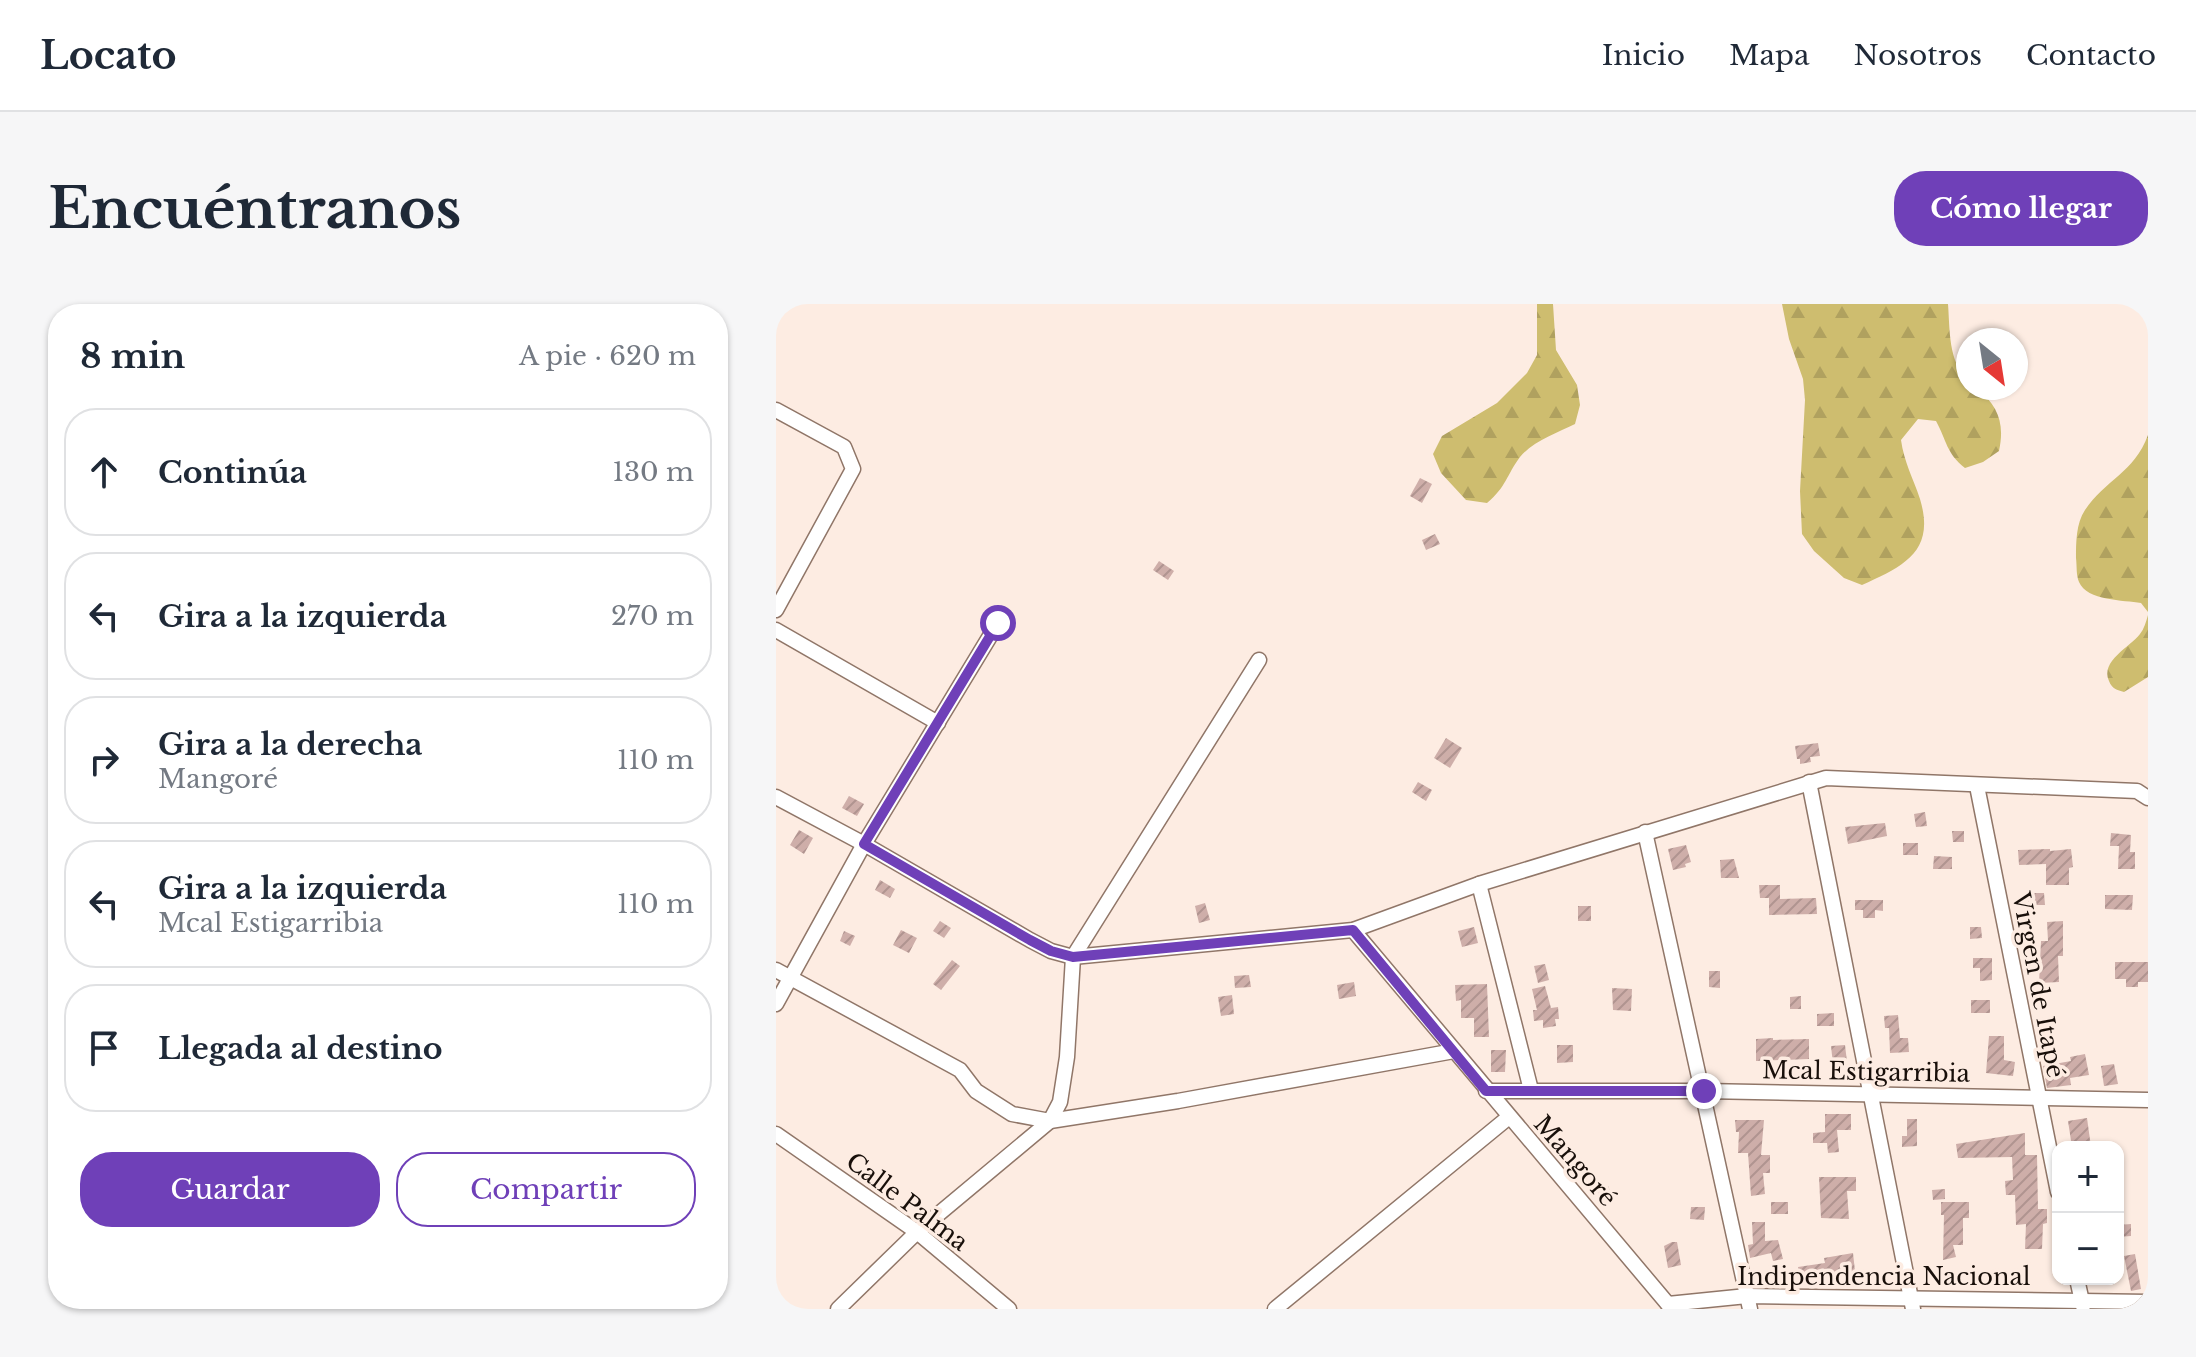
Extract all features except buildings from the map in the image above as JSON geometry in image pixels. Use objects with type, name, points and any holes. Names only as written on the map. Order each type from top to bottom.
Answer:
[{"type":"street","points":[[776,410],[844,447],[853,469],[776,610]]},
{"type":"street","points":[[776,1004],[864,844],[998,623]]},
{"type":"street","points":[[776,630],[938,723]]},
{"type":"street","points":[[838,1309],[917,1232],[1050,1121],[1060,1102],[1067,1057],[1073,957],[1259,660]]},
{"type":"street","points":[[776,797],[1030,940],[1051,951],[1073,957],[1353,930],[1479,884],[1826,778],[2137,791],[2148,798]]},
{"type":"street","points":[[1809,782],[1912,1304]]},
{"type":"street","name":"Virgen de Itapé","points":[[1977,786],[2052,1165]]},
{"type":"street","points":[[1645,832],[1749,1303]]},
{"type":"street","points":[[1479,884],[1531,1090]]},
{"type":"street","name":"Mangoré","points":[[1353,930],[1670,1306]]},
{"type":"street","points":[[776,970],[960,1070],[976,1091],[1012,1114],[1050,1121],[1454,1051]]},
{"type":"street","name":"Mcal Estigarribia","points":[[1486,1091],[1704,1091],[2148,1100]]},
{"type":"street","points":[[1275,1309],[1509,1117]]},
{"type":"street","name":"Calle Palma","points":[[776,1134],[917,1232],[1009,1309]]},
{"type":"street","name":"Indipendencia Nacional","points":[[1670,1306],[2148,1302]]},
{"type":"green space","points":[[1537,304],[1553,304],[1556,350],[1577,385],[1580,405],[1575,424],[1525,451],[1499,491],[1487,503],[1466,500],[1441,473],[1433,454],[1442,436],[1497,403],[1527,373],[1537,355]]},
{"type":"green space","points":[[1782,304],[1948,304],[1951,345],[1956,362],[1956,400],[1988,400],[1998,416],[2001,432],[1999,451],[1983,462],[1965,468],[1950,452],[1936,421],[1918,419],[1901,440],[1920,499],[1923,532],[1912,555],[1903,563],[1862,585],[1844,578],[1814,551],[1802,534],[1800,491],[1805,400],[1803,379],[1789,339]]},
{"type":"green space","points":[[2148,435],[2148,612],[2141,603],[2098,596],[2083,588],[2078,579],[2076,540],[2085,510],[2135,459]]},
{"type":"green space","points":[[2148,615],[2148,677],[2124,692],[2117,690],[2109,681],[2109,667],[2140,634]]},
{"type":"route","points":[[998,623],[864,844],[1030,940],[1051,951],[1073,957],[1353,930],[1486,1091],[1704,1091]]}]
